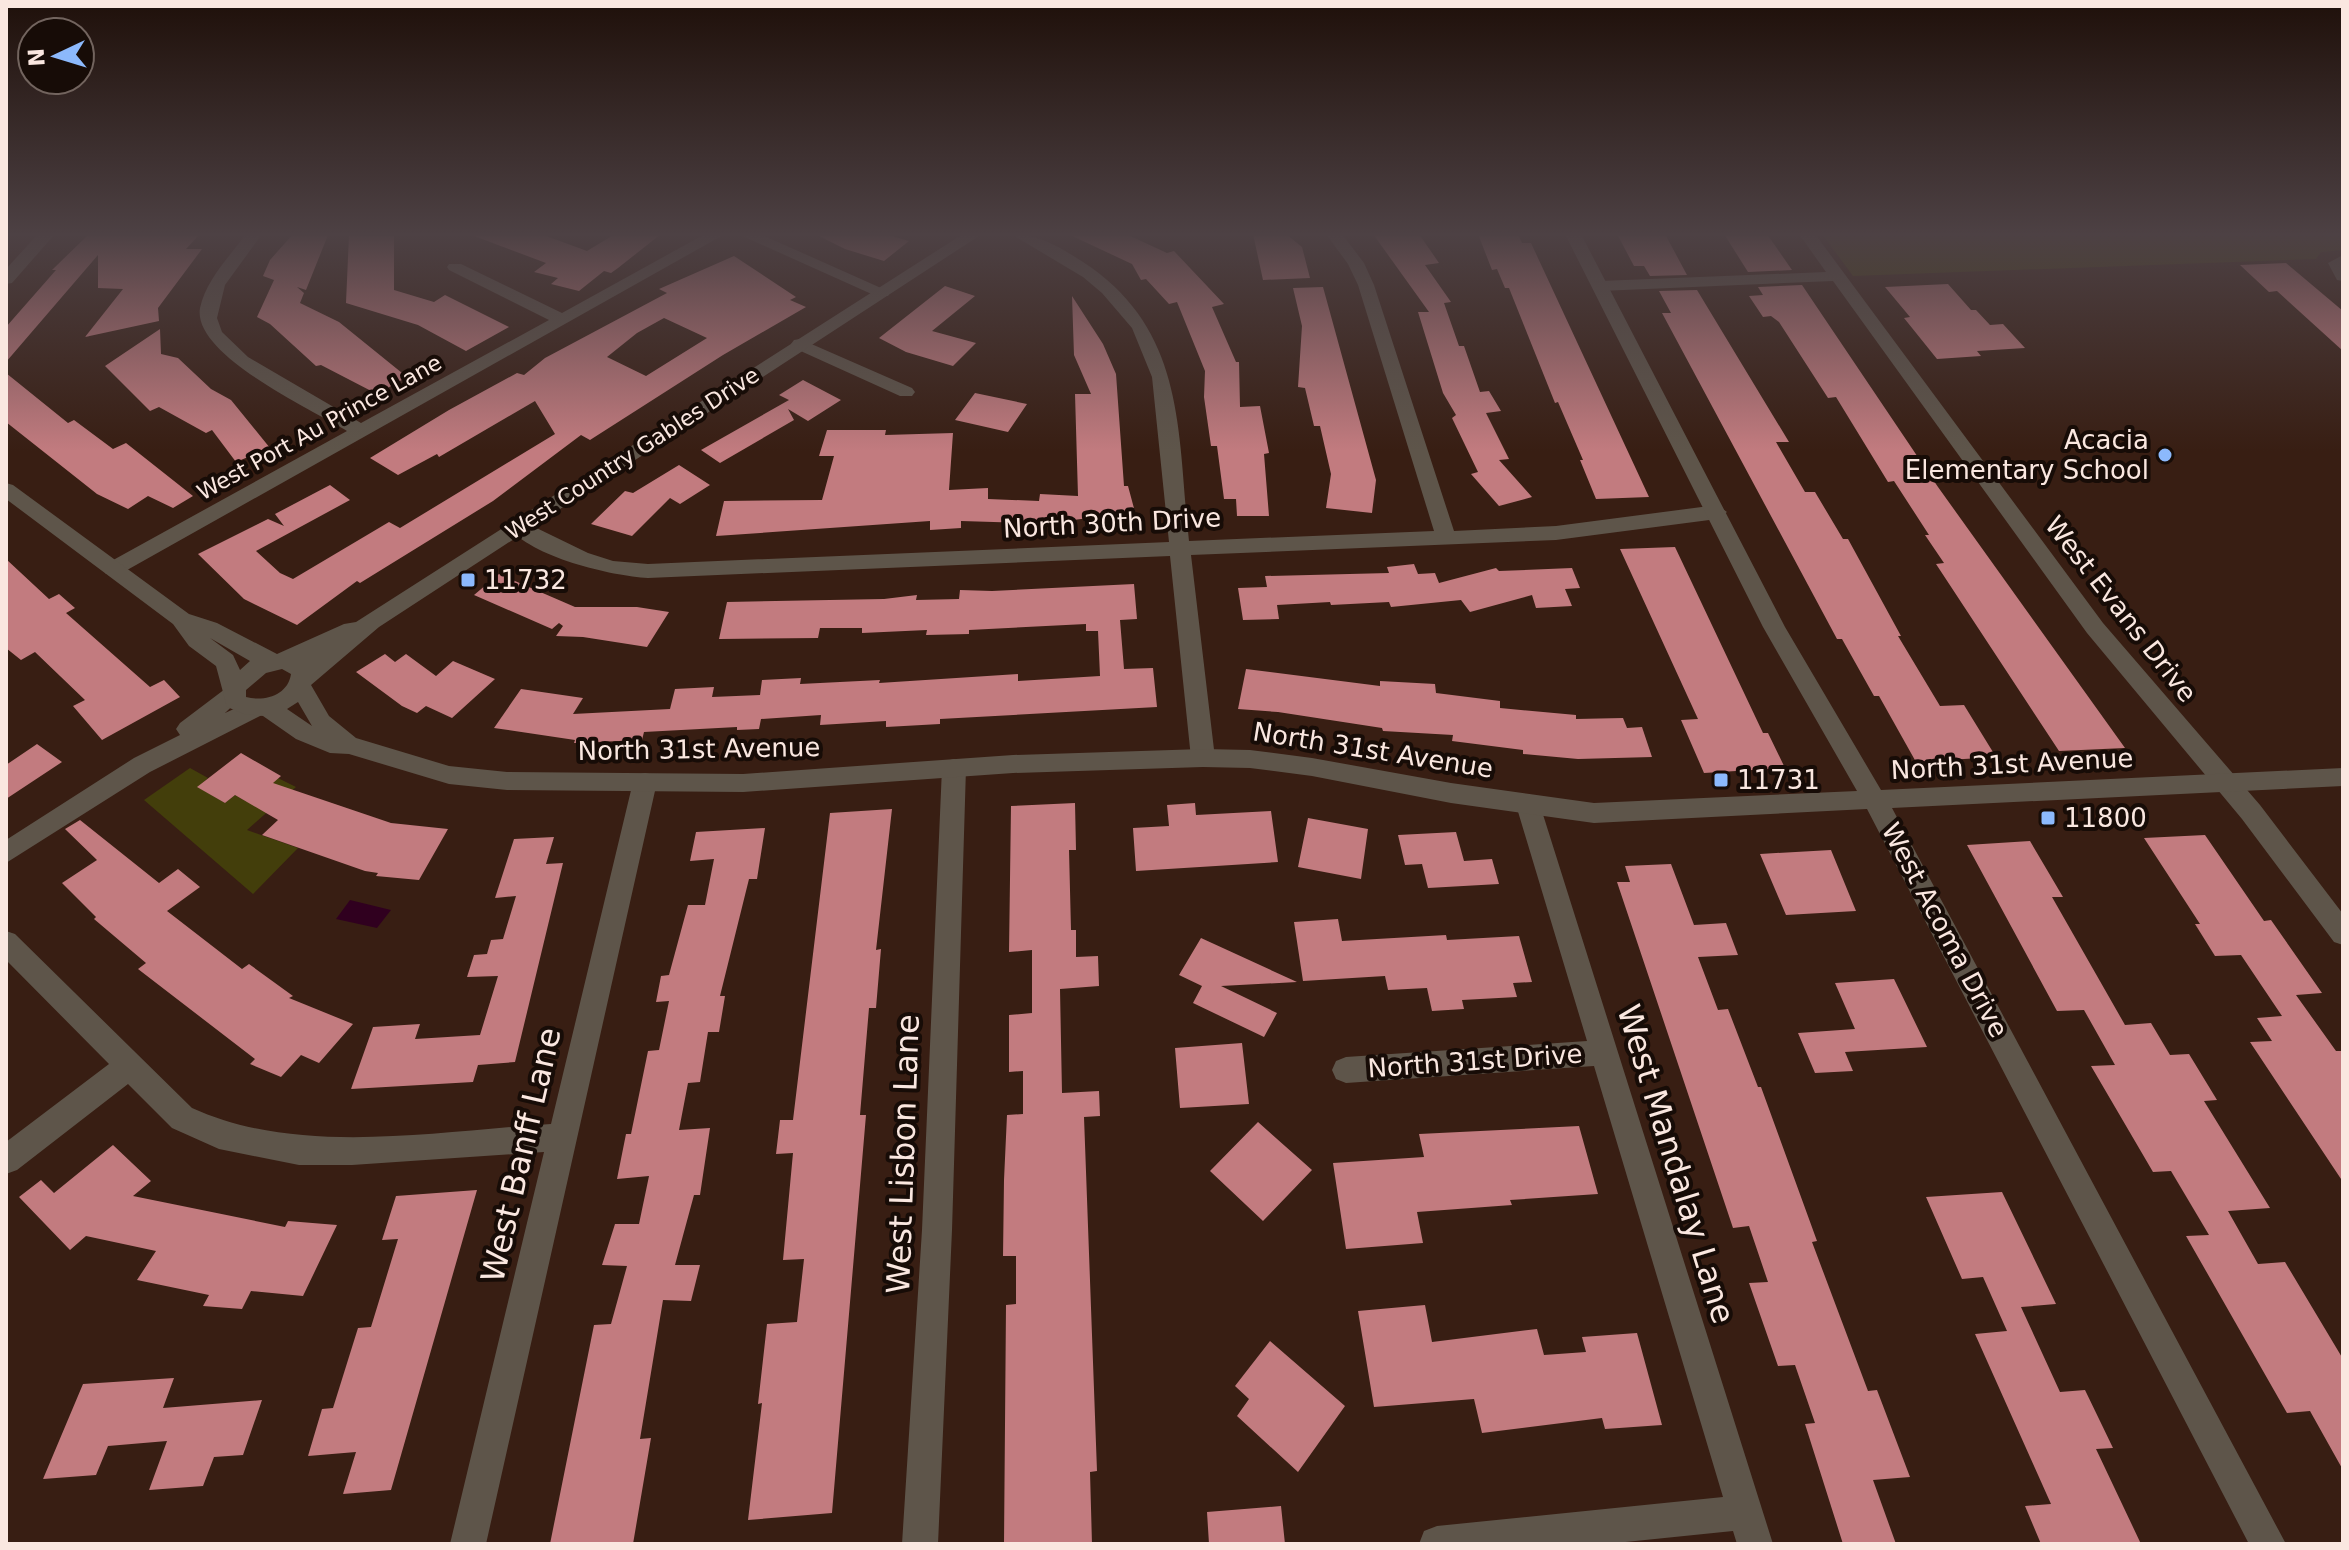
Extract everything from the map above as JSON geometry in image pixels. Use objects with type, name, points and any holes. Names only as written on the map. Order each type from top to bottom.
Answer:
[{"type":"street","points":[[209,306],[208,318],[214,334],[242,361],[361,431]]},
{"type":"street","points":[[535,306],[563,320]]},
{"type":"street","name":"West Port Au Prince Lane","points":[[113,569],[587,306]]},
{"type":"street","name":"West Country Gables Drive","points":[[261,708],[284,700],[371,622],[859,306]]},
{"type":"street","points":[[1126,306],[1146,333],[1161,377],[1203,758]]},
{"type":"street","points":[[1373,306],[1446,538]]},
{"type":"street","name":"West Acoma Drive","points":[[1611,306],[1788,654],[1875,801],[2268,1544]]},
{"type":"street","name":"West Evans Drive","points":[[1861,306],[2095,628],[2227,783],[2343,934]]},
{"type":"street","points":[[800,344],[906,392]]},
{"type":"street","points":[[6,489],[181,619],[197,640],[225,661],[241,706],[261,708],[330,744],[350,745]]},
{"type":"street","name":"North 30th Drive","points":[[518,526],[574,558],[627,571],[1446,538],[1588,530],[1717,512]]},
{"type":"street","points":[[181,619],[209,628],[276,662],[299,666],[302,682],[321,722],[350,745]]},
{"type":"street","name":"West Country Gables Drive","points":[[234,691],[249,672],[371,622]]},
{"type":"street","points":[[6,853],[142,765],[234,691]]},
{"type":"street","points":[[142,765],[261,708]]},
{"type":"street","name":"North 31st Avenue","points":[[350,745],[449,775],[507,781],[743,783],[954,768],[1203,758],[1312,767],[1528,805],[1594,813],[2343,777]]},
{"type":"street","name":"West Lisbon Lane","points":[[920,1544],[937,1230],[954,768]]},
{"type":"street","name":"West Banff Lane","points":[[468,1544],[645,782]]},
{"type":"street","name":"West Mandalay Lane","points":[[1528,805],[1750,1528]]},
{"type":"street","points":[[6,942],[182,1118],[219,1135],[299,1151],[352,1151],[562,1137]]},
{"type":"street","name":"North 31st Drive","points":[[1346,1070],[1604,1053]]},
{"type":"street","points":[[6,1160],[129,1066]]},
{"type":"street","points":[[1437,1544],[1750,1528]]},
{"type":"shaded area","points":[[190,768],[208,778],[198,787],[225,803],[235,795],[247,802],[278,778],[296,787],[247,830],[298,848],[253,894],[144,800]]},
{"type":"shaded area","points":[[350,900],[391,910],[377,928],[336,919]]},
{"type":"building","points":[[24,306],[54,306],[6,362],[6,327]]},
{"type":"building","points":[[109,306],[159,306],[159,321],[85,337]]},
{"type":"building","points":[[262,306],[307,306],[339,322],[407,377],[377,394],[321,365],[316,366],[270,324],[257,317]]},
{"type":"building","points":[[357,306],[468,306],[509,327],[466,351],[418,325]]},
{"type":"building","points":[[642,306],[806,307],[723,355],[590,440],[581,435],[493,501],[360,583],[357,581],[297,625],[244,599],[198,554],[268,519],[284,526],[275,514],[330,485],[350,500],[256,551],[280,573],[293,579],[389,522],[400,528],[555,434],[535,401],[439,457],[437,454],[398,475],[370,458],[517,373],[524,375],[545,358]],"holes":[[[664,318],[707,338],[646,376],[607,357],[637,333]]]},
{"type":"building","points":[[919,306],[962,306],[932,331],[976,343],[953,366],[906,352],[879,338]]},
{"type":"building","points":[[1072,306],[1079,306],[1103,344],[1116,374],[1124,486],[1128,486],[1135,512],[1058,524],[961,521],[961,528],[930,530],[930,521],[716,536],[724,501],[822,500],[834,456],[819,456],[827,430],[886,430],[885,435],[953,433],[949,490],[988,488],[988,499],[1039,501],[1040,494],[1078,496],[1075,394],[1091,394],[1074,355]]},
{"type":"building","points":[[1179,306],[1215,306],[1212,307],[1236,362],[1239,362],[1240,407],[1260,406],[1269,453],[1264,454],[1269,516],[1237,516],[1236,499],[1224,499],[1217,446],[1211,446],[1204,397],[1205,371]]},
{"type":"building","points":[[1297,306],[1328,306],[1376,480],[1372,513],[1326,508],[1331,474],[1320,426],[1314,426],[1305,388],[1298,387],[1302,326]]},
{"type":"building","points":[[1425,306],[1445,306],[1459,346],[1464,346],[1480,392],[1489,391],[1501,411],[1486,413],[1509,459],[1499,460],[1532,497],[1499,506],[1471,474],[1478,472],[1452,418],[1456,415],[1443,393],[1418,312],[1429,312]]},
{"type":"building","points":[[1516,306],[1560,306],[1649,497],[1596,499],[1580,460],[1583,460],[1558,402],[1555,403]]},
{"type":"building","points":[[1667,306],[1707,306],[1789,442],[1776,442],[1805,492],[1815,492],[1843,539],[1848,539],[1901,636],[1898,636],[1940,706],[1964,705],[1996,757],[1916,762],[1879,696],[1874,696],[1842,639],[1837,639],[1662,313],[1671,313]]},
{"type":"building","points":[[1756,306],[1816,306],[1938,487],[2125,748],[2059,751],[1936,564],[1944,563],[1894,481],[1888,482],[1836,397],[1828,398],[1779,322],[1771,316],[1763,317]]},
{"type":"building","points":[[1901,306],[1968,306],[1976,310],[1990,325],[2003,324],[2025,348],[1977,351],[1981,356],[1937,359],[1904,318],[1910,317]]},
{"type":"building","points":[[2294,306],[2337,306],[2343,311],[2343,351]]},
{"type":"building","points":[[160,329],[161,354],[178,358],[211,389],[231,400],[270,448],[236,462],[212,430],[206,433],[159,407],[150,411],[105,366]]},
{"type":"building","points":[[6,373],[68,423],[74,420],[113,449],[126,443],[193,496],[173,508],[148,496],[128,509],[97,494],[6,422]]},
{"type":"building","points":[[803,380],[841,400],[808,421],[788,409],[794,420],[720,463],[701,450],[789,400],[779,395]]},
{"type":"building","points":[[975,393],[1027,404],[1008,432],[955,420]]},
{"type":"building","points":[[679,465],[710,485],[680,504],[670,498],[632,536],[591,524],[625,491],[633,493]]},
{"type":"building","points":[[1675,547],[1763,733],[1768,733],[1785,768],[1704,773],[1681,720],[1698,719],[1620,549]]},
{"type":"building","points":[[6,559],[49,599],[59,594],[75,608],[66,613],[150,687],[164,680],[180,697],[102,740],[73,706],[85,700],[35,652],[21,660],[6,648]]},
{"type":"building","points":[[1414,564],[1418,574],[1435,573],[1439,583],[1496,568],[1499,571],[1572,568],[1580,588],[1565,589],[1572,606],[1536,608],[1532,595],[1470,612],[1461,600],[1391,607],[1389,602],[1331,605],[1330,602],[1277,605],[1279,619],[1243,620],[1238,588],[1267,587],[1265,576],[1389,573],[1387,567]]},
{"type":"building","points":[[499,574],[575,607],[637,607],[669,612],[647,647],[556,636],[563,626],[559,623],[552,629],[474,595]]},
{"type":"building","points":[[1134,584],[1137,619],[1120,620],[1124,669],[1153,668],[1157,707],[940,719],[940,724],[886,727],[886,721],[820,725],[821,715],[761,719],[759,729],[737,730],[737,727],[644,732],[642,740],[574,743],[575,740],[494,728],[521,689],[583,698],[573,714],[670,709],[675,689],[714,687],[712,697],[760,695],[762,680],[801,678],[800,684],[880,680],[879,683],[1018,674],[1018,681],[1100,676],[1098,631],[1086,631],[1086,624],[926,635],[927,630],[862,633],[862,628],[820,628],[818,638],[719,639],[727,602],[884,599],[917,595],[916,600],[959,599],[960,590]]},
{"type":"building","points":[[385,654],[395,662],[406,654],[436,676],[453,661],[495,679],[452,718],[426,706],[417,713],[402,706],[356,672]]},
{"type":"building","points":[[1246,669],[1380,686],[1380,681],[1435,684],[1436,693],[1500,701],[1500,708],[1576,715],[1576,719],[1623,718],[1627,728],[1642,727],[1652,757],[1578,759],[1523,754],[1523,750],[1452,741],[1453,735],[1383,731],[1382,728],[1278,712],[1238,709]]},
{"type":"building","points":[[37,744],[62,762],[6,799],[6,765]]},
{"type":"building","points":[[241,753],[281,776],[273,783],[391,823],[448,829],[419,880],[376,876],[378,873],[262,835],[278,820],[235,795],[225,803],[197,787]]},
{"type":"building","points":[[1075,803],[1076,850],[1069,850],[1071,930],[1076,930],[1076,957],[1098,956],[1099,986],[1060,989],[1062,1093],[1099,1091],[1100,1116],[1084,1117],[1097,1471],[1090,1472],[1092,1544],[1004,1544],[1006,1305],[1016,1304],[1016,1256],[1003,1256],[1004,1180],[1007,1115],[1023,1114],[1023,1071],[1009,1072],[1009,1015],[1032,1013],[1032,950],[1009,952],[1011,806]]},
{"type":"building","points":[[1195,803],[1196,815],[1271,811],[1278,862],[1136,871],[1133,828],[1169,826],[1167,805]]},
{"type":"building","points":[[892,809],[876,950],[881,949],[876,1008],[869,1008],[860,1115],[866,1115],[832,1513],[748,1520],[762,1403],[758,1404],[767,1324],[797,1322],[804,1259],[783,1260],[793,1153],[776,1154],[780,1120],[793,1120],[830,813]]},
{"type":"building","points":[[1308,818],[1368,829],[1361,879],[1298,867]]},
{"type":"building","points":[[80,820],[159,883],[178,869],[200,887],[167,911],[242,969],[249,964],[293,996],[289,998],[353,1024],[319,1063],[301,1055],[281,1077],[250,1064],[255,1059],[138,969],[146,963],[94,919],[96,917],[62,883],[97,860],[65,829]]},
{"type":"building","points":[[765,828],[757,879],[749,879],[720,996],[725,996],[719,1032],[708,1032],[700,1082],[688,1083],[679,1130],[710,1128],[700,1195],[694,1195],[675,1265],[700,1265],[691,1301],[663,1300],[640,1439],[651,1438],[633,1544],[550,1544],[594,1325],[611,1324],[627,1266],[602,1265],[615,1224],[639,1224],[649,1176],[617,1179],[626,1134],[631,1134],[648,1051],[659,1050],[669,1001],[656,1002],[661,976],[669,975],[688,905],[705,905],[714,859],[690,861],[696,832]]},
{"type":"building","points":[[1456,832],[1464,861],[1492,859],[1499,884],[1428,888],[1422,864],[1405,865],[1398,835]]},
{"type":"building","points":[[2205,835],[2264,921],[2271,920],[2322,993],[2296,995],[2336,1051],[2343,1051],[2343,1182],[2250,1042],[2272,1041],[2257,1018],[2282,1016],[2241,955],[2215,956],[2195,924],[2200,924],[2144,838]]},
{"type":"building","points":[[554,837],[546,864],[563,863],[515,1062],[478,1065],[473,1082],[351,1089],[373,1027],[420,1024],[415,1039],[480,1035],[498,976],[467,977],[474,955],[487,954],[491,940],[503,939],[516,896],[495,898],[514,839]]},
{"type":"building","points":[[2030,841],[2063,897],[2052,897],[2125,1025],[2151,1023],[2170,1055],[2189,1054],[2217,1100],[2204,1101],[2270,1208],[2228,1211],[2258,1264],[2285,1262],[2343,1359],[2343,1470],[2310,1411],[2287,1413],[2186,1236],[2209,1235],[2171,1171],[2153,1172],[2091,1066],[2115,1065],[2084,1010],[2057,1011],[1967,845]]},
{"type":"building","points":[[1831,850],[1856,911],[1786,915],[1760,854]]},
{"type":"building","points":[[1671,864],[1694,925],[1726,923],[1738,955],[1698,957],[1718,1010],[1728,1009],[1758,1087],[1761,1087],[1817,1241],[1812,1242],[1868,1391],[1877,1390],[1910,1477],[1873,1480],[1896,1544],[1843,1544],[1805,1424],[1815,1423],[1795,1365],[1778,1366],[1749,1283],[1768,1282],[1749,1226],[1733,1228],[1617,882],[1630,882],[1625,866]]},
{"type":"building","points":[[1338,919],[1342,941],[1446,935],[1447,940],[1519,936],[1532,982],[1513,983],[1517,997],[1462,1000],[1464,1009],[1432,1011],[1427,988],[1388,990],[1385,976],[1303,981],[1294,922]]},
{"type":"building","points":[[1201,938],[1297,982],[1221,986],[1277,1013],[1264,1037],[1193,1003],[1202,986],[1179,975]]},
{"type":"building","points":[[1894,979],[1927,1047],[1845,1052],[1853,1071],[1815,1073],[1798,1033],[1855,1029],[1835,983]]},
{"type":"building","points":[[1242,1043],[1249,1104],[1180,1108],[1175,1048]]},
{"type":"building","points":[[1258,1122],[1312,1170],[1263,1221],[1210,1171]]},
{"type":"building","points":[[1579,1126],[1598,1194],[1510,1200],[1512,1205],[1417,1212],[1423,1243],[1346,1249],[1333,1163],[1424,1157],[1419,1134]]},
{"type":"building","points":[[113,1145],[151,1181],[133,1196],[285,1227],[288,1221],[337,1225],[303,1296],[251,1291],[242,1309],[203,1306],[209,1295],[137,1280],[156,1251],[86,1236],[70,1250],[19,1197],[41,1180],[54,1193]]},
{"type":"building","points":[[477,1190],[391,1490],[343,1494],[356,1452],[308,1456],[322,1409],[333,1408],[358,1328],[371,1327],[398,1239],[382,1240],[396,1196]]},
{"type":"building","points":[[2002,1192],[2056,1304],[2021,1307],[2060,1392],[2085,1390],[2113,1448],[2096,1449],[2141,1544],[2041,1544],[2025,1506],[2051,1504],[1975,1334],[2007,1331],[1983,1277],[1962,1279],[1926,1197]]},
{"type":"building","points":[[1425,1305],[1432,1342],[1537,1329],[1544,1355],[1586,1352],[1582,1337],[1637,1333],[1662,1425],[1605,1429],[1602,1418],[1482,1433],[1474,1399],[1374,1407],[1358,1311]]},
{"type":"building","points":[[1270,1341],[1345,1406],[1298,1472],[1237,1416],[1249,1399],[1235,1386]]},
{"type":"building","points":[[174,1378],[163,1408],[262,1400],[243,1455],[214,1457],[203,1486],[149,1490],[167,1441],[108,1446],[96,1475],[43,1479],[83,1384]]},
{"type":"building","points":[[1281,1506],[1285,1544],[1209,1544],[1207,1512]]},
{"type":"place","name":"Acacia Elementary School","points":[[2165,455]]},
{"type":"place","name":"11732","points":[[468,580]]},
{"type":"place","name":"11731","points":[[1721,780]]},
{"type":"place","name":"11800","points":[[2048,818]]}]
